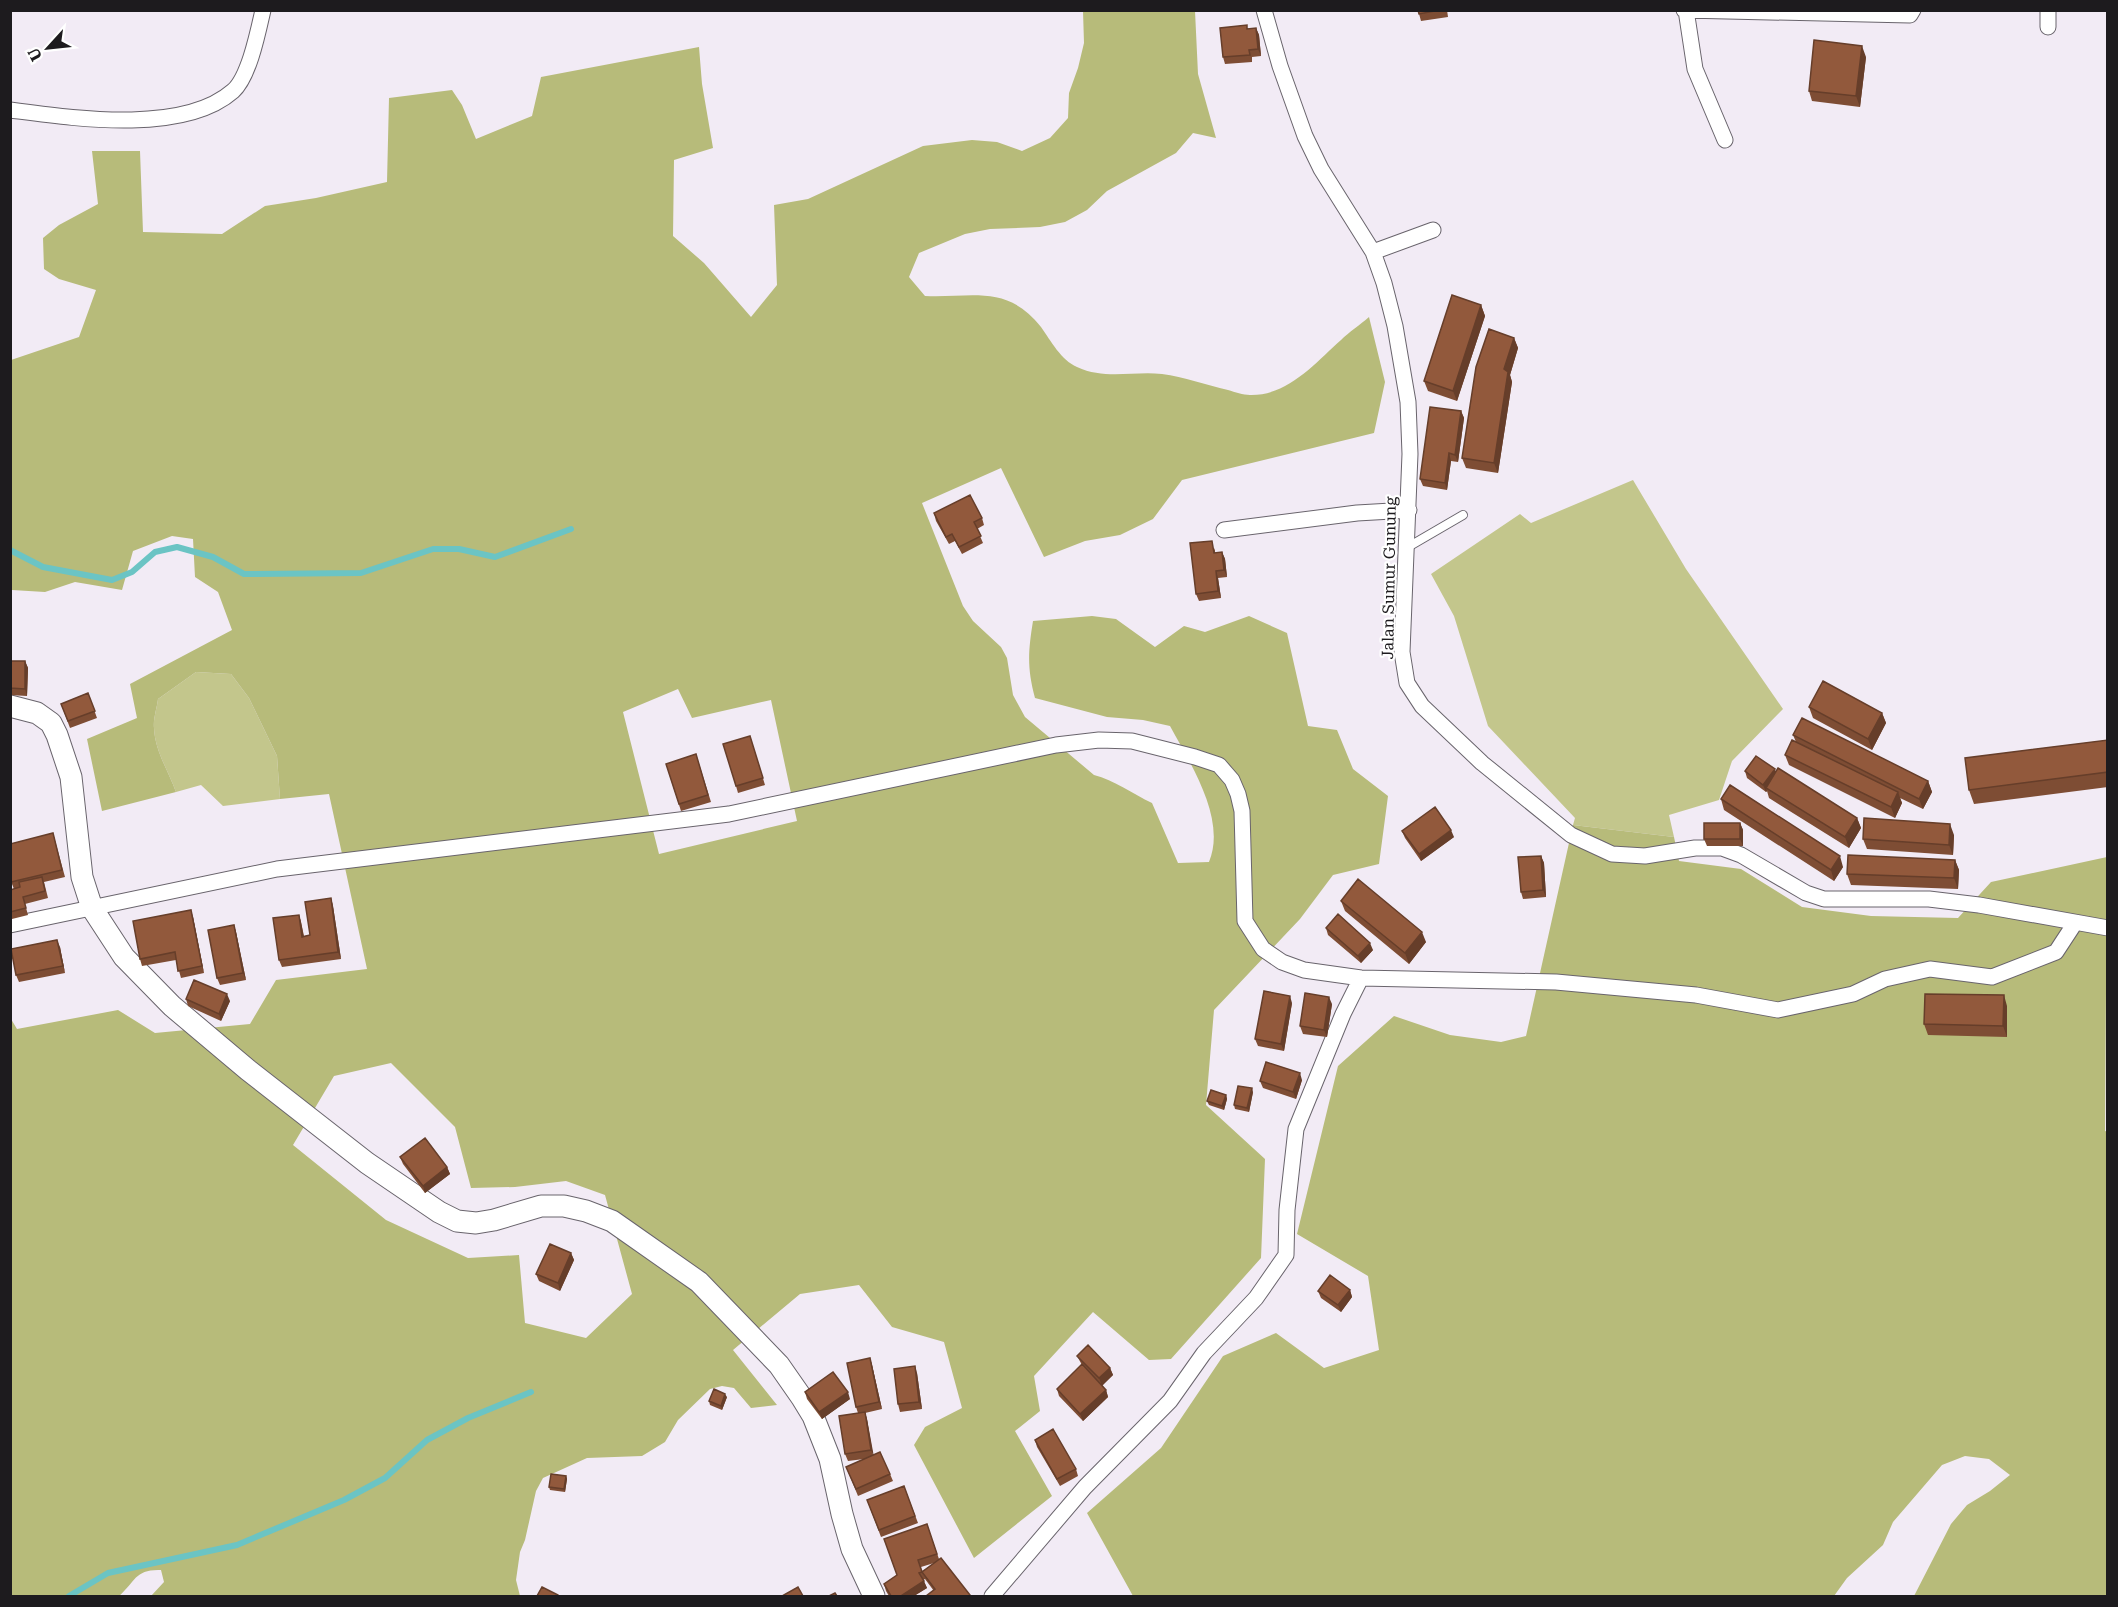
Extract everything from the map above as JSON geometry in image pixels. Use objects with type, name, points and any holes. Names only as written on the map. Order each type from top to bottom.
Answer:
[{"type":"street","points":[[10,110],[137,121],[182,114],[210,106],[234,90],[252,57],[263,10]]},
{"type":"street","name":"Jalan Sumur Gunung","points":[[1264,10],[1280,66],[1305,136],[1321,169],[1373,252],[1395,326],[1408,402],[1410,454],[1402,652],[1407,682],[1422,706],[1482,764],[1571,835],[1612,854],[1645,856],[1695,848],[1722,848],[1741,855],[1806,893],[1824,899],[1929,899],[1979,905],[2108,928]]},
{"type":"street","points":[[2048,10],[2048,27]]},
{"type":"street","points":[[1725,140],[1695,69],[1685,11],[1911,13]]},
{"type":"street","points":[[1373,252],[1433,230]]},
{"type":"street","points":[[1224,530],[1357,513],[1409,510]]},
{"type":"street","points":[[10,706],[37,713],[51,723],[62,746],[71,777],[82,877],[92,908],[124,957],[172,1006],[248,1070],[367,1163],[456,1221],[476,1223],[541,1206],[564,1206],[586,1210],[612,1221],[699,1282],[779,1365],[813,1416],[830,1459],[852,1549],[874,1596]]},
{"type":"street","points":[[10,925],[277,869],[729,814],[1056,745],[1099,740],[1132,741],[1219,765],[1232,780],[1239,794],[1242,811],[1245,921],[1263,949],[1282,962],[1304,970],[1361,978],[1556,982],[1696,994],[1778,1010],[1853,994],[1885,980],[1930,969],[1992,977],[2056,952],[2075,922]]},
{"type":"street","points":[[992,1596],[1085,1487],[1170,1401],[1204,1353],[1256,1298],[1286,1255],[1287,1210],[1296,1129],[1343,1014],[1361,978]]},
{"type":"lane","points":[[1408,547],[1463,515]]},
{"type":"green space","points":[[1083,11],[1195,11],[1198,74],[1216,138],[1193,133],[1176,153],[1107,191],[1087,210],[1065,222],[1040,227],[990,229],[965,234],[919,253],[909,277],[925,296],[988,296],[1015,304],[1028,313],[1041,327],[1066,360],[1087,371],[1108,374],[1162,374],[1250,395],[1264,394],[1289,384],[1311,368],[1369,317],[1385,382],[1374,433],[1182,480],[1153,519],[1120,535],[1085,541],[1044,557],[1001,468],[922,503],[963,606],[973,621],[1001,647],[1007,658],[1013,695],[1025,717],[1094,775],[1152,803],[1178,863],[1209,862],[1213,845],[1213,828],[1204,792],[1170,726],[1143,720],[1107,717],[1035,698],[1029,660],[1033,621],[1092,616],[1116,619],[1155,647],[1184,626],[1205,632],[1249,616],[1287,633],[1308,726],[1337,730],[1353,769],[1388,796],[1379,864],[1333,875],[1300,919],[1214,1010],[1206,1105],[1265,1159],[1261,1258],[1171,1359],[1149,1360],[1093,1312],[1034,1376],[1040,1411],[1015,1431],[1052,1496],[974,1558],[914,1445],[925,1427],[962,1408],[944,1342],[892,1327],[859,1285],[800,1294],[733,1350],[777,1405],[751,1408],[734,1388],[722,1386],[710,1389],[678,1420],[665,1442],[642,1456],[587,1458],[543,1478],[536,1491],[520,1552],[516,1580],[520,1596],[151,1596],[164,1582],[161,1570],[152,1570],[137,1577],[119,1596],[11,1596],[11,1019],[17,1029],[118,1010],[155,1033],[250,1024],[276,980],[367,969],[329,794],[280,799],[277,756],[249,698],[231,674],[196,672],[158,699],[154,721],[155,736],[159,753],[176,792],[102,811],[87,739],[137,718],[130,684],[232,630],[218,592],[195,577],[193,539],[172,536],[133,551],[122,590],[75,582],[45,592],[12,590],[11,360],[79,337],[96,290],[59,279],[44,269],[43,238],[59,225],[98,204],[92,151],[140,151],[143,232],[222,234],[265,206],[316,198],[387,182],[389,98],[452,90],[462,105],[476,139],[532,116],[541,77],[699,47],[702,84],[713,148],[674,160],[673,236],[704,263],[751,317],[777,285],[774,205],[808,199],[923,146],[972,140],[997,142],[1022,151],[1050,138],[1068,118],[1069,93],[1084,43]],"holes":[[[678,689],[692,718],[771,700],[797,821],[659,854],[623,712]],[[391,1063],[455,1127],[471,1188],[515,1187],[566,1181],[605,1195],[632,1294],[586,1338],[525,1323],[519,1255],[468,1258],[386,1220],[293,1145],[334,1076]]]},
{"type":"green space","points":[[1633,480],[1686,569],[1783,709],[1732,761],[1719,800],[1669,815],[1674,837],[1573,825],[1575,818],[1488,726],[1454,616],[1431,574],[1520,514],[1531,523]]},
{"type":"green space","points":[[196,672],[231,674],[249,698],[277,756],[280,799],[223,806],[201,785],[176,792],[162,760],[155,736],[158,699]]},
{"type":"green space","points":[[1573,825],[1674,837],[1679,861],[1741,869],[1802,907],[1871,916],[1958,918],[1991,882],[2107,857],[2105,1131],[2108,1132],[2107,1596],[1914,1596],[1951,1524],[1967,1505],[2010,1475],[1989,1459],[1965,1456],[1942,1465],[1893,1522],[1883,1545],[1847,1578],[1834,1596],[1133,1596],[1087,1513],[1161,1448],[1223,1356],[1276,1333],[1324,1368],[1379,1350],[1368,1276],[1297,1234],[1338,1066],[1394,1016],[1450,1035],[1501,1042],[1526,1036]]},
{"type":"building","points":[[1418,10],[1440,10],[1419,14]]},
{"type":"building","points":[[1247,25],[1247,29],[1256,28],[1258,49],[1249,50],[1250,55],[1223,57],[1220,28]]},
{"type":"building","points":[[1814,40],[1862,46],[1856,96],[1809,91]]},
{"type":"building","points":[[1452,295],[1481,305],[1453,391],[1424,381]]},
{"type":"building","points":[[1489,329],[1514,338],[1504,369],[1508,372],[1494,463],[1462,458],[1476,367]]},
{"type":"building","points":[[1430,407],[1461,411],[1455,455],[1449,453],[1445,483],[1420,479]]},
{"type":"building","points":[[970,495],[982,518],[974,522],[981,536],[959,547],[952,534],[946,537],[934,513]]},
{"type":"building","points":[[1212,541],[1214,553],[1222,552],[1224,570],[1216,571],[1218,591],[1196,594],[1190,543]]},
{"type":"building","points":[[10,661],[25,661],[25,689],[10,688]]},
{"type":"building","points":[[1823,681],[1882,713],[1868,739],[1809,707]]},
{"type":"building","points":[[88,693],[95,711],[68,721],[61,704]]},
{"type":"building","points":[[1802,718],[1928,781],[1919,799],[1793,735]]},
{"type":"building","points":[[750,736],[763,778],[736,786],[723,744]]},
{"type":"building","points":[[1792,740],[1898,792],[1891,807],[1785,755]]},
{"type":"building","points":[[2108,740],[2108,772],[1969,790],[1965,758]]},
{"type":"building","points":[[696,754],[708,795],[679,804],[666,764]]},
{"type":"building","points":[[1756,756],[1775,769],[1763,785],[1745,771]]},
{"type":"building","points":[[1778,768],[1857,818],[1845,837],[1766,788]]},
{"type":"building","points":[[1730,785],[1840,856],[1831,870],[1721,799]]},
{"type":"building","points":[[1435,807],[1451,830],[1419,854],[1402,831]]},
{"type":"building","points":[[1864,818],[1950,824],[1949,845],[1863,839]]},
{"type":"building","points":[[1704,823],[1740,823],[1740,839],[1704,839]]},
{"type":"building","points":[[53,833],[62,870],[11,882],[10,844]]},
{"type":"building","points":[[1848,855],[1955,860],[1954,878],[1847,874]]},
{"type":"building","points":[[1541,856],[1543,890],[1521,892],[1518,857]]},
{"type":"building","points":[[42,877],[45,891],[23,897],[26,908],[10,912],[10,890],[20,887],[19,882]]},
{"type":"building","points":[[1358,879],[1422,932],[1405,953],[1341,901]]},
{"type":"building","points":[[331,898],[338,952],[279,960],[273,918],[299,915],[302,937],[310,935],[305,902]]},
{"type":"building","points":[[191,910],[202,966],[178,971],[175,952],[140,959],[133,921]]},
{"type":"building","points":[[1338,914],[1370,943],[1358,956],[1326,928]]},
{"type":"building","points":[[234,925],[243,973],[217,978],[208,930]]},
{"type":"building","points":[[57,940],[63,966],[16,975],[11,949]]},
{"type":"building","points":[[194,980],[227,994],[219,1014],[186,999]]},
{"type":"building","points":[[1264,991],[1290,996],[1281,1044],[1255,1039]]},
{"type":"building","points":[[1305,993],[1329,997],[1324,1030],[1300,1026]]},
{"type":"building","points":[[1925,994],[2004,995],[2003,1026],[1924,1024]]},
{"type":"building","points":[[1266,1062],[1300,1073],[1293,1092],[1260,1081]]},
{"type":"building","points":[[1238,1086],[1252,1088],[1247,1108],[1234,1105]]},
{"type":"building","points":[[1211,1090],[1226,1095],[1222,1106],[1207,1101]]},
{"type":"building","points":[[425,1138],[447,1167],[423,1186],[400,1157]]},
{"type":"building","points":[[550,1244],[571,1253],[558,1283],[536,1274]]},
{"type":"building","points":[[1330,1275],[1350,1290],[1338,1305],[1318,1291]]},
{"type":"building","points":[[1088,1345],[1110,1368],[1099,1378],[1077,1356]]},
{"type":"building","points":[[870,1358],[879,1402],[856,1407],[847,1363]]},
{"type":"building","points":[[1082,1364],[1106,1390],[1080,1414],[1057,1389]]},
{"type":"building","points":[[915,1366],[919,1402],[898,1404],[894,1369]]},
{"type":"building","points":[[833,1372],[848,1392],[819,1412],[805,1392]]},
{"type":"building","points":[[714,1389],[725,1394],[721,1406],[709,1401]]},
{"type":"building","points":[[865,1412],[871,1450],[845,1454],[839,1416]]},
{"type":"building","points":[[1053,1429],[1076,1469],[1057,1479],[1035,1440]]},
{"type":"building","points":[[880,1452],[890,1474],[856,1489],[846,1467]]},
{"type":"building","points":[[551,1474],[566,1476],[564,1489],[549,1487]]},
{"type":"building","points":[[904,1486],[915,1516],[879,1530],[867,1500]]},
{"type":"building","points":[[927,1524],[937,1554],[918,1560],[922,1572],[919,1573],[924,1581],[901,1596],[891,1596],[884,1584],[897,1575],[884,1539]]},
{"type":"building","points":[[941,1558],[970,1595],[926,1596],[935,1589],[922,1572]]},
{"type":"building","points":[[542,1587],[558,1595],[558,1596],[537,1596]]},
{"type":"building","points":[[798,1587],[803,1596],[782,1596]]},
{"type":"waterway","points":[[10,550],[43,567],[112,580],[132,572],[155,552],[177,547],[213,557],[244,574],[361,573],[433,549],[459,549],[495,557],[571,529]]},
{"type":"waterway","points":[[69,1596],[108,1573],[237,1545],[344,1500],[385,1478],[427,1440],[468,1418],[531,1392]]}]
